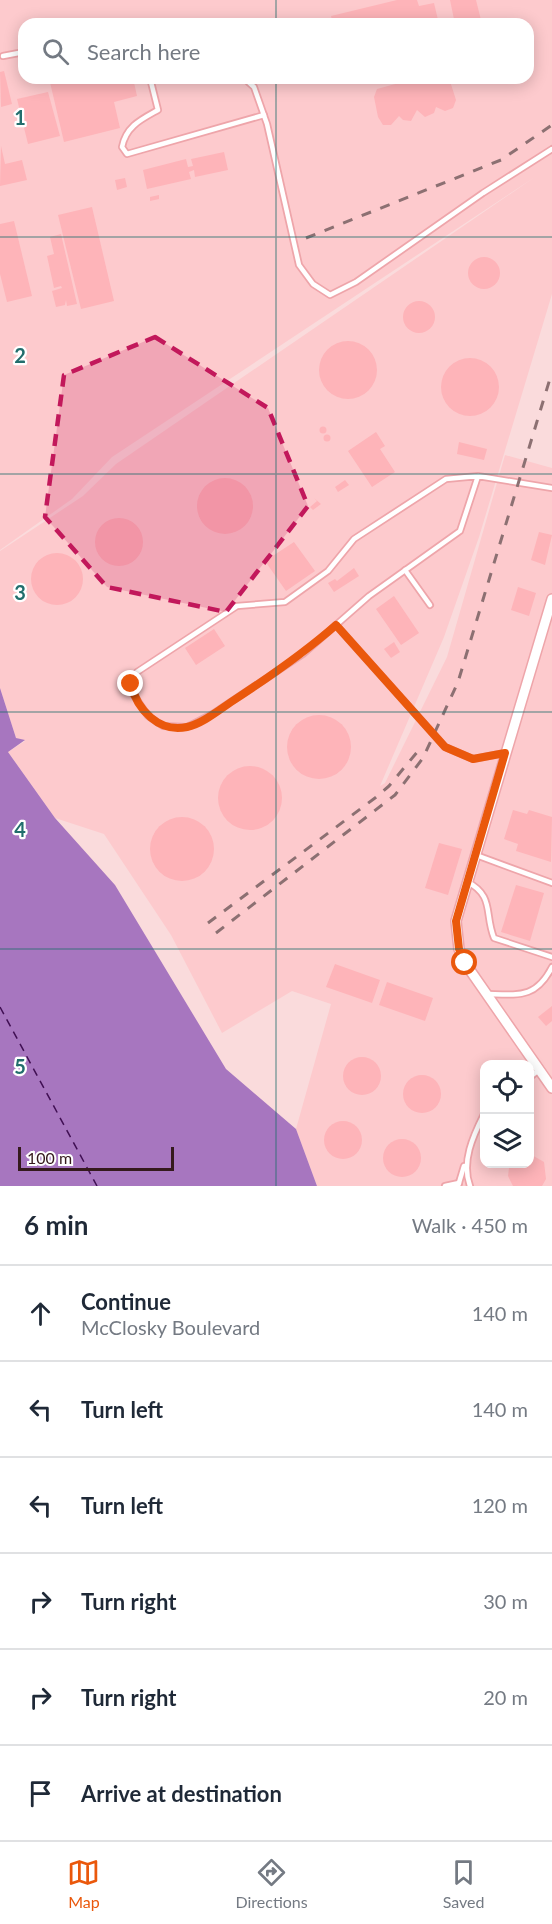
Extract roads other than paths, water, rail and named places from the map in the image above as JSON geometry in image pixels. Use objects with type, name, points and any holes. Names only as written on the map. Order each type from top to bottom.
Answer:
[{"type":"street","points":[[552,599],[466,881],[456,921],[458,942],[465,963],[552,1088]]},
{"type":"lane","points":[[3,56],[18,53]]},
{"type":"lane","points":[[152,84],[158,110],[134,123],[124,136],[122,147],[128,154],[264,115]]},
{"type":"lane","points":[[251,84],[254,87],[264,115],[299,265],[313,284],[330,295],[357,282],[483,193],[552,149]]},
{"type":"lane","points":[[478,476],[460,531],[369,596],[303,654],[214,713],[187,727],[163,726],[148,716],[133,694],[131,684],[137,672],[237,606],[285,602],[328,572],[354,539],[446,479],[478,476],[552,488]]},
{"type":"lane","points":[[405,570],[430,604]]},
{"type":"lane","points":[[336,625],[445,747],[473,759],[505,753]]},
{"type":"lane","points":[[474,855],[552,882]]},
{"type":"lane","points":[[466,881],[477,886],[484,895],[494,938],[552,957]]},
{"type":"lane","points":[[486,993],[520,995],[531,992],[547,976],[552,966]]},
{"type":"lane","points":[[534,1074],[539,1070]]},
{"type":"lane","points":[[446,1186],[458,1184],[480,1124]]},
{"type":"lane","points":[[468,1155],[466,1170],[470,1186]]},
{"type":"railway","points":[[306,238],[501,160],[552,125]]},
{"type":"railway","points":[[216,933],[395,795],[423,758],[458,682],[552,372]]},
{"type":"railway","points":[[208,923],[375,798],[389,786],[418,751]]}]
